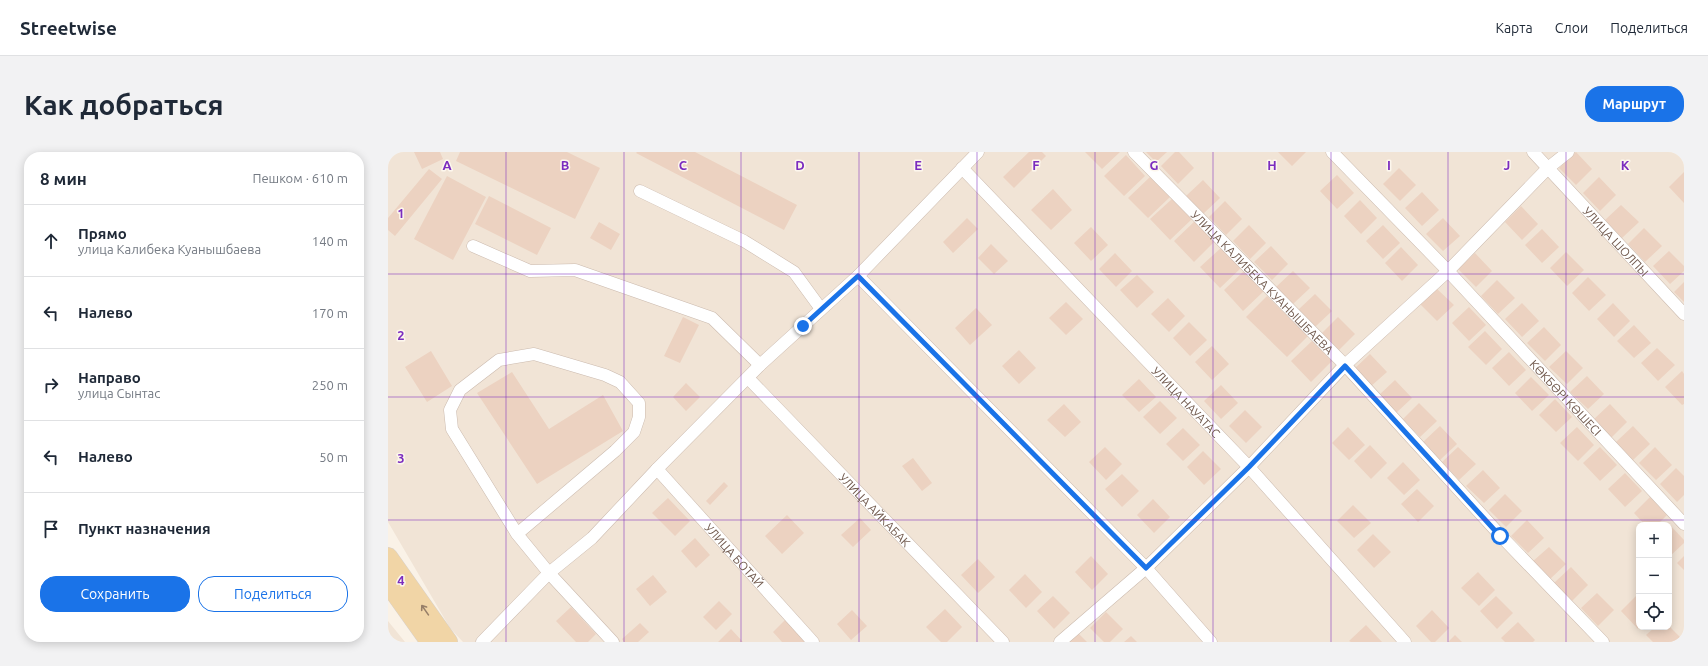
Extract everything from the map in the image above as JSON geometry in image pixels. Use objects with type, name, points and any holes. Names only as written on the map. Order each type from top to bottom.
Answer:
[{"type":"main road","points":[[388,557],[448,642]]},
{"type":"main road","points":[[388,583],[430,642]]},
{"type":"street","points":[[482,642],[549,573],[592,538],[657,469],[760,365],[858,276],[978,152]]},
{"type":"street","name":"УЛИЦА КАЛИБЕКА КУАНЫШБАЕВА","points":[[1134,152],[1345,366],[1500,536],[1603,642]]},
{"type":"street","name":"КӨКБӨРІ КӨШЕСІ","points":[[1332,152],[1448,271],[1684,524]]},
{"type":"street","name":"УЛИЦА ШОЛПЫ","points":[[1533,152],[1684,314]]},
{"type":"street","points":[[1060,642],[1146,568],[1249,467],[1345,366],[1448,271],[1548,168],[1568,152]]},
{"type":"street","name":"УЛИЦА НАУАТАС","points":[[962,168],[1249,467],[1405,642]]},
{"type":"street","points":[[640,191],[744,241],[794,272],[821,309]]},
{"type":"street","points":[[473,246],[530,271],[575,270],[712,318],[760,365]]},
{"type":"street","points":[[858,276],[1146,568],[1211,642]]},
{"type":"street","points":[[517,534],[615,451],[634,432],[639,417],[639,403],[620,382],[605,375],[534,354],[499,360],[460,390],[450,410],[452,429],[517,534],[549,573],[613,642]]},
{"type":"street","name":"УЛИЦА АЙКАБАК","points":[[748,378],[1003,642]]},
{"type":"street","name":"УЛИЦА БОТАЙ","points":[[657,469],[813,642]]},
{"type":"shaded area","points":[[388,152],[1684,152],[1684,642],[463,642],[450,628],[388,522]]},
{"type":"shaded area","points":[[388,621],[405,642],[388,642]]},
{"type":"building","points":[[414,152],[440,152],[443,159],[422,169]]},
{"type":"building","points":[[460,152],[567,152],[600,168],[575,219],[456,161]]},
{"type":"building","points":[[695,152],[797,205],[784,230],[636,153]]},
{"type":"building","points":[[1029,152],[1042,152],[1046,156],[1014,188],[1003,177]]},
{"type":"building","points":[[1085,152],[1120,152],[1102,169]]},
{"type":"building","points":[[1146,152],[1167,152],[1156,162]]},
{"type":"building","points":[[1175,152],[1179,152],[1194,168],[1178,184],[1161,166]]},
{"type":"building","points":[[1278,152],[1306,152],[1292,166]]},
{"type":"building","points":[[1576,152],[1592,169],[1576,185],[1559,168]]},
{"type":"building","points":[[1126,155],[1145,176],[1124,196],[1104,176]]},
{"type":"building","points":[[1399,168],[1416,185],[1400,201],[1383,184]]},
{"type":"building","points":[[429,169],[442,179],[395,236],[388,230],[388,218]]},
{"type":"building","points":[[1684,172],[1684,203],[1669,187]]},
{"type":"building","points":[[1337,175],[1354,193],[1337,209],[1320,191]]},
{"type":"building","points":[[447,176],[486,197],[453,260],[414,239]]},
{"type":"building","points":[[1150,177],[1170,197],[1148,218],[1128,198]]},
{"type":"building","points":[[1599,177],[1616,195],[1600,211],[1583,193]]},
{"type":"building","points":[[1203,180],[1220,198],[1203,214],[1186,196]]},
{"type":"building","points":[[1053,189],[1072,210],[1051,230],[1031,210]]},
{"type":"building","points":[[1422,192],[1439,210],[1422,226],[1405,208]]},
{"type":"building","points":[[489,196],[551,228],[537,255],[475,224]]},
{"type":"building","points":[[1172,199],[1192,219],[1170,240],[1150,219]]},
{"type":"building","points":[[1360,200],[1377,218],[1361,234],[1344,216]]},
{"type":"building","points":[[1225,201],[1242,219],[1226,235],[1209,217]]},
{"type":"building","points":[[1621,205],[1639,222],[1622,238],[1605,220]]},
{"type":"building","points":[[1521,206],[1538,224],[1522,240],[1505,222]]},
{"type":"building","points":[[967,218],[978,229],[953,253],[943,242]]},
{"type":"building","points":[[1443,218],[1460,236],[1443,251],[1426,234]]},
{"type":"building","points":[[1195,221],[1215,241],[1194,262],[1174,241]]},
{"type":"building","points":[[599,222],[620,234],[611,250],[590,238]]},
{"type":"building","points":[[1249,225],[1266,243],[1250,259],[1233,241]]},
{"type":"building","points":[[1383,225],[1400,243],[1383,259],[1366,241]]},
{"type":"building","points":[[1091,227],[1108,245],[1091,261],[1074,243]]},
{"type":"building","points":[[1644,228],[1662,246],[1645,262],[1628,244]]},
{"type":"building","points":[[1542,229],[1559,247],[1542,263],[1525,245]]},
{"type":"building","points":[[991,244],[1008,261],[994,274],[978,258]]},
{"type":"building","points":[[1271,246],[1288,264],[1272,280],[1254,262]]},
{"type":"building","points":[[1222,247],[1242,267],[1220,288],[1200,267]]},
{"type":"building","points":[[1401,247],[1418,265],[1402,281],[1385,263]]},
{"type":"building","points":[[1669,251],[1684,266],[1684,271],[1670,284],[1653,266]]},
{"type":"building","points":[[1566,252],[1584,270],[1567,286],[1550,268]]},
{"type":"building","points":[[1115,253],[1132,271],[1116,287],[1099,269]]},
{"type":"building","points":[[1475,253],[1492,271],[1476,287],[1458,269]]},
{"type":"building","points":[[1245,270],[1265,290],[1243,311],[1224,290]]},
{"type":"building","points":[[1293,271],[1310,288],[1293,304],[1276,287]]},
{"type":"building","points":[[1137,275],[1154,292],[1137,308],[1120,290]]},
{"type":"building","points":[[1588,277],[1606,295],[1589,311],[1572,293]]},
{"type":"building","points":[[1497,280],[1515,298],[1498,314],[1481,296]]},
{"type":"building","points":[[1684,282],[1684,302],[1674,292]]},
{"type":"building","points":[[1436,288],[1454,305],[1437,321],[1420,304]]},
{"type":"building","points":[[1315,294],[1332,311],[1315,327],[1298,310]]},
{"type":"building","points":[[1267,296],[1308,336],[1287,357],[1246,317]]},
{"type":"building","points":[[1168,298],[1185,316],[1169,332],[1151,314]]},
{"type":"building","points":[[1066,302],[1083,319],[1066,335],[1049,318]]},
{"type":"building","points":[[1522,303],[1539,321],[1522,337],[1505,319]]},
{"type":"building","points":[[1613,303],[1630,321],[1614,337],[1597,319]]},
{"type":"building","points":[[1469,307],[1486,325],[1469,341],[1452,323]]},
{"type":"building","points":[[976,308],[992,325],[970,345],[955,328]]},
{"type":"building","points":[[683,317],[699,325],[680,363],[664,356]]},
{"type":"building","points":[[1338,317],[1355,334],[1339,350],[1322,333]]},
{"type":"building","points":[[1189,322],[1207,340],[1190,356],[1173,338]]},
{"type":"building","points":[[1634,325],[1651,343],[1634,358],[1617,341]]},
{"type":"building","points":[[1544,327],[1561,345],[1545,361],[1527,343]]},
{"type":"building","points":[[1485,331],[1502,349],[1486,365],[1468,347]]},
{"type":"building","points":[[1312,341],[1332,361],[1311,382],[1291,361]]},
{"type":"building","points":[[1212,346],[1229,364],[1212,380],[1195,362]]},
{"type":"building","points":[[1657,348],[1675,365],[1658,381],[1641,363]]},
{"type":"building","points":[[1019,350],[1036,368],[1019,384],[1002,366]]},
{"type":"building","points":[[431,351],[452,386],[427,402],[405,367]]},
{"type":"building","points":[[1566,351],[1583,368],[1567,384],[1549,367]]},
{"type":"building","points":[[1509,352],[1526,370],[1509,386],[1492,368]]},
{"type":"building","points":[[1370,354],[1387,372],[1370,387],[1353,370]]},
{"type":"building","points":[[1682,371],[1684,374],[1684,404],[1682,405],[1665,387]]},
{"type":"building","points":[[512,372],[549,429],[603,395],[623,431],[537,484],[477,393]]},
{"type":"building","points":[[1587,376],[1604,394],[1588,409],[1570,392]]},
{"type":"building","points":[[1531,377],[1549,395],[1532,411],[1515,393]]},
{"type":"building","points":[[1139,379],[1156,397],[1139,412],[1122,395]]},
{"type":"building","points":[[1395,380],[1412,398],[1395,414],[1378,396]]},
{"type":"building","points":[[686,383],[700,397],[686,411],[673,397]]},
{"type":"building","points":[[1221,385],[1238,403],[1221,419],[1204,401]]},
{"type":"building","points":[[1555,399],[1572,417],[1556,432],[1539,415]]},
{"type":"building","points":[[1160,401],[1177,418],[1160,434],[1143,417]]},
{"type":"building","points":[[1419,403],[1437,421],[1420,437],[1403,419]]},
{"type":"building","points":[[1064,404],[1081,422],[1065,437],[1047,420]]},
{"type":"building","points":[[1610,404],[1627,422],[1611,438],[1593,420]]},
{"type":"building","points":[[1245,410],[1262,427],[1246,443],[1229,426]]},
{"type":"building","points":[[1440,426],[1457,444],[1440,460],[1423,442]]},
{"type":"building","points":[[1633,426],[1650,444],[1633,460],[1616,442]]},
{"type":"building","points":[[1348,427],[1365,445],[1349,460],[1332,443]]},
{"type":"building","points":[[1577,427],[1594,445],[1578,461],[1560,443]]},
{"type":"building","points":[[1183,428],[1200,445],[1183,461],[1166,444]]},
{"type":"building","points":[[1370,445],[1387,463],[1371,479],[1354,461]]},
{"type":"building","points":[[1105,447],[1122,464],[1106,480],[1089,462]]},
{"type":"building","points":[[1458,447],[1476,464],[1459,480],[1442,462]]},
{"type":"building","points":[[1600,447],[1617,465],[1600,481],[1583,463]]},
{"type":"building","points":[[1655,447],[1672,465],[1656,480],[1639,463]]},
{"type":"building","points":[[1203,451],[1221,469],[1204,485],[1187,467]]},
{"type":"building","points":[[913,458],[932,483],[922,491],[902,466]]},
{"type":"building","points":[[1403,462],[1420,480],[1404,495],[1387,478]]},
{"type":"building","points":[[1676,468],[1684,476],[1684,495],[1677,502],[1660,484]]},
{"type":"building","points":[[1483,470],[1500,488],[1484,503],[1466,486]]},
{"type":"building","points":[[1625,473],[1642,491],[1625,507],[1608,489]]},
{"type":"building","points":[[1122,474],[1139,491],[1122,507],[1105,489]]},
{"type":"building","points":[[724,482],[728,486],[710,505],[706,501]]},
{"type":"building","points":[[1417,489],[1434,506],[1418,522],[1401,504]]},
{"type":"building","points":[[1505,494],[1522,511],[1506,527],[1489,510]]},
{"type":"building","points":[[1650,497],[1667,515],[1660,522],[1642,522],[1634,513]]},
{"type":"building","points":[[668,498],[690,521],[675,536],[652,513]]},
{"type":"building","points":[[1153,499],[1170,517],[1154,533],[1137,515]]},
{"type":"building","points":[[1353,505],[1371,523],[1354,538],[1337,521]]},
{"type":"building","points":[[787,515],[804,533],[782,554],[765,536]]},
{"type":"building","points":[[860,518],[871,530],[853,547],[841,535]]},
{"type":"building","points":[[1527,520],[1544,538],[1528,553],[1511,536]]},
{"type":"building","points":[[1672,527],[1684,540],[1684,543],[1672,554]]},
{"type":"building","points":[[1373,534],[1391,552],[1374,568],[1357,550]]},
{"type":"building","points":[[695,538],[710,555],[696,568],[681,551]]},
{"type":"building","points":[[1549,547],[1566,564],[1549,580],[1532,562]]},
{"type":"building","points":[[1091,556],[1108,574],[1092,590],[1075,572]]},
{"type":"building","points":[[1684,556],[1684,570],[1677,563]]},
{"type":"building","points":[[978,559],[995,577],[978,593],[961,575]]},
{"type":"building","points":[[1571,567],[1588,585],[1572,601],[1554,583]]},
{"type":"building","points":[[1478,572],[1495,590],[1479,606],[1461,588]]},
{"type":"building","points":[[1025,574],[1042,592],[1026,608],[1009,590]]},
{"type":"building","points":[[653,575],[667,592],[650,606],[636,589]]},
{"type":"building","points":[[1597,593],[1614,610],[1598,626],[1581,608]]},
{"type":"building","points":[[1053,596],[1070,613],[1054,629],[1037,611]]},
{"type":"building","points":[[1496,596],[1513,613],[1497,629],[1480,611]]},
{"type":"building","points":[[1636,596],[1636,627],[1621,611]]},
{"type":"building","points":[[719,601],[732,614],[716,630],[703,617]]},
{"type":"building","points":[[571,607],[596,634],[588,642],[576,642],[556,621]]},
{"type":"building","points":[[945,609],[962,627],[947,642],[941,642],[926,627]]},
{"type":"building","points":[[852,610],[867,626],[851,640],[837,624]]},
{"type":"building","points":[[1432,610],[1449,628],[1435,642],[1431,642],[1416,626]]},
{"type":"building","points":[[1106,612],[1123,629],[1110,642],[1104,642],[1090,628]]},
{"type":"building","points":[[786,619],[806,642],[782,642],[773,632]]},
{"type":"building","points":[[1518,622],[1535,640],[1533,642],[1505,642],[1501,638]]},
{"type":"building","points":[[640,623],[649,632],[638,642],[624,642],[622,639]]},
{"type":"building","points":[[1366,625],[1382,642],[1349,641]]},
{"type":"building","points":[[731,629],[743,642],[718,642]]},
{"type":"building","points":[[1672,629],[1680,637],[1675,642],[1653,642],[1646,635],[1652,630]]},
{"type":"building","points":[[1077,632],[1087,642],[1067,642]]},
{"type":"building","points":[[1455,635],[1462,642],[1448,642]]},
{"type":"building","points":[[1131,636],[1137,642],[1124,642]]},
{"type":"route","points":[[803,326],[858,276],[1146,568],[1249,467],[1345,366],[1500,536]]}]
